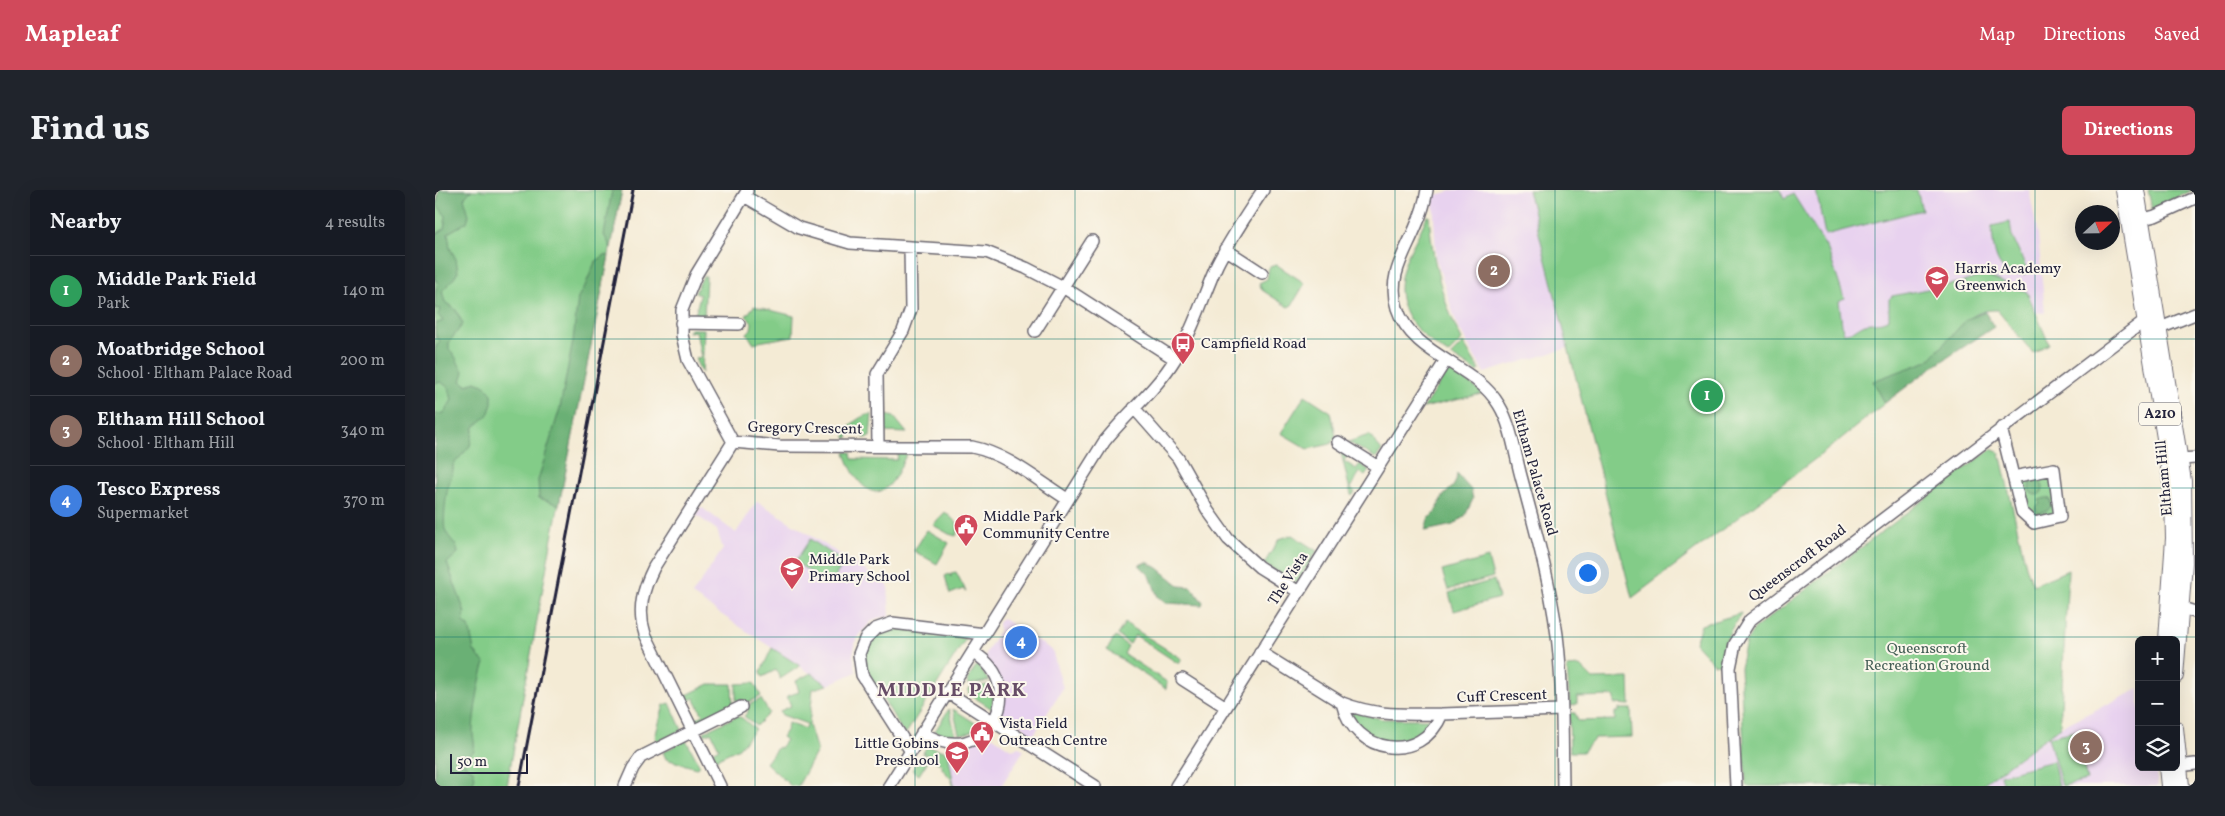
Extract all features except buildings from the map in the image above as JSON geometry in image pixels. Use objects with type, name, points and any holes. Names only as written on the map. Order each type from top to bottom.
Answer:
[{"type":"main road","name":"Eltham Hill","points":[[2123,190],[2172,496],[2173,538],[2165,636]]},
{"type":"main road","name":"Eltham Hill","points":[[2137,190],[2160,328],[2188,459],[2186,538],[2188,610],[2180,654]]},
{"type":"main road","points":[[2168,786],[2172,771]]},
{"type":"main road","points":[[2175,771],[2182,786]]},
{"type":"street","points":[[889,786],[947,692],[974,653],[1067,499],[1104,442],[1162,378],[1175,359],[1193,325],[1209,283],[1225,249],[1263,190]]},
{"type":"street","name":"Eltham Palace Road","points":[[1427,190],[1418,221],[1399,262],[1394,293],[1397,308],[1411,334],[1488,390],[1505,417],[1548,580],[1558,645],[1562,710],[1563,786]]},
{"type":"street","points":[[733,442],[688,360],[681,323],[682,310],[689,288],[746,193],[799,228],[850,244],[910,246],[985,252],[1026,268],[1063,287],[1175,359]]},
{"type":"street","points":[[2143,219],[2155,216],[2195,198]]},
{"type":"street","points":[[1035,331],[1092,241]]},
{"type":"street","points":[[878,446],[877,374],[903,331],[911,309],[910,246]]},
{"type":"street","points":[[1225,249],[1263,273]]},
{"type":"street","points":[[2160,328],[2195,314]]},
{"type":"street","name":"Queenscroft Road","points":[[1737,786],[1730,668],[1735,644],[1741,632],[1759,612],[2144,321]]},
{"type":"street","points":[[681,323],[739,324]]},
{"type":"street","name":"The Vista","points":[[1176,786],[1446,360]]},
{"type":"street","points":[[1134,408],[1178,458],[1211,517],[1228,539],[1259,567],[1299,592]]},
{"type":"street","points":[[2001,428],[2013,477],[2022,512],[2034,524],[2060,517],[2054,469],[2013,477]]},
{"type":"street","name":"Gregory Crescent","points":[[721,786],[645,634],[641,606],[645,586],[654,567],[733,442],[779,446],[972,447],[987,450],[1016,466],[1067,499]]},
{"type":"street","points":[[1338,442],[1378,468]]},
{"type":"street","points":[[911,750],[862,675],[859,654],[865,639],[875,629],[892,623],[985,634]]},
{"type":"street","name":"Cuff Crescent","points":[[1260,652],[1342,703],[1373,713],[1442,714],[1562,710]]},
{"type":"street","points":[[922,732],[945,742],[962,744],[980,736],[993,722],[1000,704],[1000,686],[992,671],[974,653]]},
{"type":"street","points":[[1182,679],[1226,707]]},
{"type":"street","points":[[947,692],[1095,786]]},
{"type":"street","name":"Cuff Crescent","points":[[1342,703],[1345,717],[1362,737],[1389,747],[1402,747],[1428,735],[1438,724],[1442,714]]},
{"type":"street","points":[[625,786],[633,768],[641,757],[741,707]]},
{"type":"street","points":[[2180,765],[2195,764]]},
{"type":"shaded area","points":[[1455,190],[1528,190],[1568,348],[1484,373],[1457,325],[1436,259],[1433,196]]},
{"type":"shaded area","name":"Harris Academy Greenwich","points":[[1780,190],[2029,190],[2038,235],[2045,313],[1991,310],[1967,319],[1847,391]]},
{"type":"shaded area","name":"Middle Park Primary School","points":[[757,501],[888,585],[890,617],[878,618],[871,622],[856,639],[853,655],[856,672],[828,685],[692,595],[723,549],[717,530],[696,515],[701,507],[736,533]]},
{"type":"shaded area","points":[[1002,618],[1052,650],[1063,688],[1031,739],[1028,737],[1025,728],[1002,713],[986,657],[986,653],[999,631],[998,623]]},
{"type":"shaded area","points":[[2135,691],[2135,771],[2156,771],[2158,786],[1980,786],[2060,727]]},
{"type":"shaded area","points":[[990,735],[1011,749],[1019,747],[1024,750],[1001,786],[954,786],[947,747]]},
{"type":"green space","points":[[439,190],[622,190],[552,538],[507,786],[435,786],[435,209]]},
{"type":"green space","points":[[439,190],[472,190],[464,198],[469,215],[467,222],[448,233],[450,248],[456,259],[458,272],[442,291],[445,302],[456,310],[463,324],[449,342],[449,349],[464,372],[461,381],[467,385],[475,382],[484,385],[492,394],[492,404],[488,415],[474,427],[470,446],[453,465],[447,490],[444,526],[458,553],[447,563],[465,613],[463,623],[469,626],[474,651],[485,664],[475,710],[473,729],[474,751],[464,761],[466,766],[473,770],[475,777],[472,786],[435,786],[435,414],[444,413],[452,400],[449,388],[441,382],[435,383],[435,349],[440,341],[435,335],[435,324],[443,321],[438,315],[440,309],[435,308],[435,292],[439,284],[435,279],[435,235],[444,229],[446,216],[437,205]]},
{"type":"green space","points":[[612,190],[622,190],[611,248],[604,235]]},
{"type":"green space","points":[[1528,190],[1780,190],[1784,199],[1793,194],[1828,250],[1844,298],[1839,301],[1843,333],[1852,331],[1865,324],[1887,321],[1889,319],[1889,299],[1892,296],[1963,282],[1985,275],[2027,292],[2049,344],[2033,353],[1997,310],[1985,311],[1975,315],[1928,361],[1910,370],[1874,381],[1885,403],[1827,450],[1632,598]]},
{"type":"green space","points":[[1816,190],[1917,190],[1922,210],[1825,235]]},
{"type":"green space","points":[[2148,190],[2193,190],[2152,209]]},
{"type":"green space","points":[[1427,216],[1429,216],[1439,280],[1462,340],[1448,354],[1417,329],[1409,319],[1401,296],[1400,283],[1405,262]]},
{"type":"green space","points":[[2010,222],[2012,236],[2027,269],[2025,274],[2007,272],[2002,267],[1995,253],[1992,226]]},
{"type":"green space","points":[[605,255],[609,256],[559,505],[539,498],[538,480],[560,408],[573,341],[578,297],[595,262]]},
{"type":"green space","points":[[1277,265],[1303,282],[1304,285],[1292,305],[1288,307],[1262,290],[1259,283],[1267,279],[1269,267]]},
{"type":"green space","points":[[703,276],[706,276],[704,318],[690,317],[688,314],[695,315],[700,295],[695,293]]},
{"type":"green space","points":[[754,306],[794,316],[793,336],[753,343],[747,333],[751,329],[752,322],[746,316]]},
{"type":"green space","points":[[1985,312],[1994,327],[1930,369],[1885,403],[1873,381],[1928,361],[1967,319]]},
{"type":"green space","points":[[690,329],[704,329],[702,373],[695,359],[701,357],[696,331],[688,332]]},
{"type":"green space","points":[[1463,343],[1480,370],[1477,372],[1451,355]]},
{"type":"green space","points":[[1452,371],[1482,392],[1481,394],[1423,408],[1447,372]]},
{"type":"green space","points":[[1305,395],[1331,412],[1336,436],[1331,444],[1308,449],[1281,433]]},
{"type":"green space","points":[[872,414],[870,437],[864,438],[863,431],[849,431],[848,438],[845,438],[848,429],[854,422],[863,416]]},
{"type":"green space","points":[[883,414],[894,417],[907,433],[883,432]]},
{"type":"green space","points":[[1369,435],[1382,450],[1376,458],[1348,442]]},
{"type":"green space","name":"Queenscroft Recreation Ground","points":[[1991,449],[2000,453],[2026,566],[2033,585],[2068,570],[2060,727],[1980,786],[1746,786],[1740,668],[1746,642],[1754,629]]},
{"type":"green space","points":[[845,452],[851,452],[852,459],[897,460],[898,453],[907,453],[892,482],[884,490],[876,492],[862,485],[851,469]]},
{"type":"green space","points":[[1341,453],[1348,455],[1344,461],[1356,469],[1360,464],[1369,470],[1365,476],[1360,472],[1350,488],[1355,492],[1352,496],[1351,495]]},
{"type":"green space","points":[[1457,474],[1471,490],[1473,499],[1465,516],[1453,525],[1425,531],[1428,519],[1435,513],[1443,496],[1455,483]]},
{"type":"green space","points":[[2046,475],[2052,480],[2056,510],[2052,516],[2036,519],[2024,509],[2019,484],[2024,479]]},
{"type":"green space","points":[[2036,481],[2041,483],[2043,488],[2041,493],[2036,495],[2031,493],[2029,488],[2031,483]]},
{"type":"green space","points":[[2050,499],[2051,506],[2047,511],[2039,514],[2035,508],[2040,504],[2039,500]]},
{"type":"green space","points":[[945,512],[958,524],[956,536],[933,525]]},
{"type":"green space","points":[[927,530],[949,543],[937,564],[914,551]]},
{"type":"green space","points":[[1292,535],[1317,551],[1297,583],[1264,564],[1279,539]]},
{"type":"green space","points":[[810,539],[844,562],[830,585],[795,562]]},
{"type":"green space","points":[[1488,558],[1493,577],[1448,590],[1442,571]]},
{"type":"green space","points":[[1147,562],[1158,568],[1180,586],[1191,587],[1203,602],[1202,605],[1165,603],[1158,597],[1150,576],[1139,565]]},
{"type":"green space","points":[[956,572],[966,591],[963,589],[950,594],[945,576],[949,574],[951,577],[951,573]]},
{"type":"green space","points":[[1494,580],[1499,598],[1454,611],[1449,593]]},
{"type":"green space","points":[[1742,613],[1728,638],[1722,665],[1714,664],[1695,643],[1701,625]]},
{"type":"green space","points":[[1125,623],[1182,659],[1179,664],[1135,635],[1130,644],[1117,635]]},
{"type":"green space","points":[[890,628],[964,637],[965,640],[904,734],[874,683],[864,656],[870,641],[878,634]]},
{"type":"green space","points":[[1115,637],[1128,646],[1124,654],[1167,682],[1166,689],[1107,650]]},
{"type":"green space","points":[[772,648],[800,666],[780,679],[776,670],[762,677],[760,673]]},
{"type":"green space","points":[[977,665],[989,681],[968,685],[967,680]]},
{"type":"green space","points":[[1580,666],[1593,679],[1629,678],[1630,705],[1614,704],[1614,696],[1577,697],[1577,704],[1570,706],[1567,667]]},
{"type":"green space","points":[[811,673],[828,685],[813,689],[809,725],[817,751],[798,786],[791,786],[766,763],[786,740],[782,737],[788,723],[805,729],[807,724],[782,715],[780,711],[791,706],[787,696],[799,692],[796,681]]},
{"type":"green space","points":[[754,683],[761,696],[747,703],[742,700],[736,701],[736,684]]},
{"type":"green space","points":[[709,684],[732,684],[733,708],[698,725],[695,719],[703,715],[694,698],[688,701],[685,696]]},
{"type":"green space","points":[[991,684],[992,709],[969,694],[968,689]]},
{"type":"green space","points":[[761,699],[769,713],[756,726],[744,716],[748,712],[748,705]]},
{"type":"green space","points":[[670,703],[682,730],[658,742],[655,737],[664,705]]},
{"type":"green space","points":[[949,709],[956,736],[947,736],[935,731]]},
{"type":"green space","points":[[953,709],[980,726],[968,733],[959,734]]},
{"type":"green space","points":[[1619,709],[1631,709],[1632,737],[1595,738],[1583,752],[1570,752],[1569,713],[1575,713],[1578,721],[1615,720],[1615,712],[1619,712]]},
{"type":"green space","points":[[1349,711],[1382,719],[1434,719],[1421,733],[1403,741],[1393,742],[1374,738],[1365,733]]},
{"type":"green space","points":[[737,716],[755,729],[739,748],[716,759],[712,752],[719,748],[711,732],[705,735],[704,732]]},
{"type":"green space","points":[[2075,731],[2087,780],[2062,786],[2048,737]]},
{"type":"green space","points":[[686,740],[700,766],[696,768],[666,759],[663,752]]},
{"type":"green space","points":[[927,746],[948,752],[954,786],[952,786],[952,780],[942,768],[942,765],[923,753]]},
{"type":"green space","points":[[922,755],[929,759],[919,775],[912,770]]},
{"type":"green space","points":[[2053,761],[2059,786],[2003,786],[2000,775]]},
{"type":"railway","points":[[519,786],[633,190]]},
{"type":"place","name":"Moatbridge School","points":[[1494,271]]},
{"type":"place","name":"Harris Academy Greenwich","points":[[1937,299]]},
{"type":"place","name":"Campfield Road","points":[[1183,365]]},
{"type":"place","name":"Middle Park Field","points":[[1707,396]]},
{"type":"place","name":"Middle Park Community Centre","points":[[966,547]]},
{"type":"place","name":"Middle Park Primary School","points":[[792,590]]},
{"type":"place","name":"Tesco Express","points":[[1021,642]]},
{"type":"place","name":"Eltham Hill School","points":[[2086,747]]},
{"type":"place","name":"Vista Field Outreach Centre","points":[[982,754]]},
{"type":"place","name":"Little Gobins Preschool","points":[[957,774]]},
{"type":"district","name":"MIDDLE PARK","points":[[952,691]]}]
